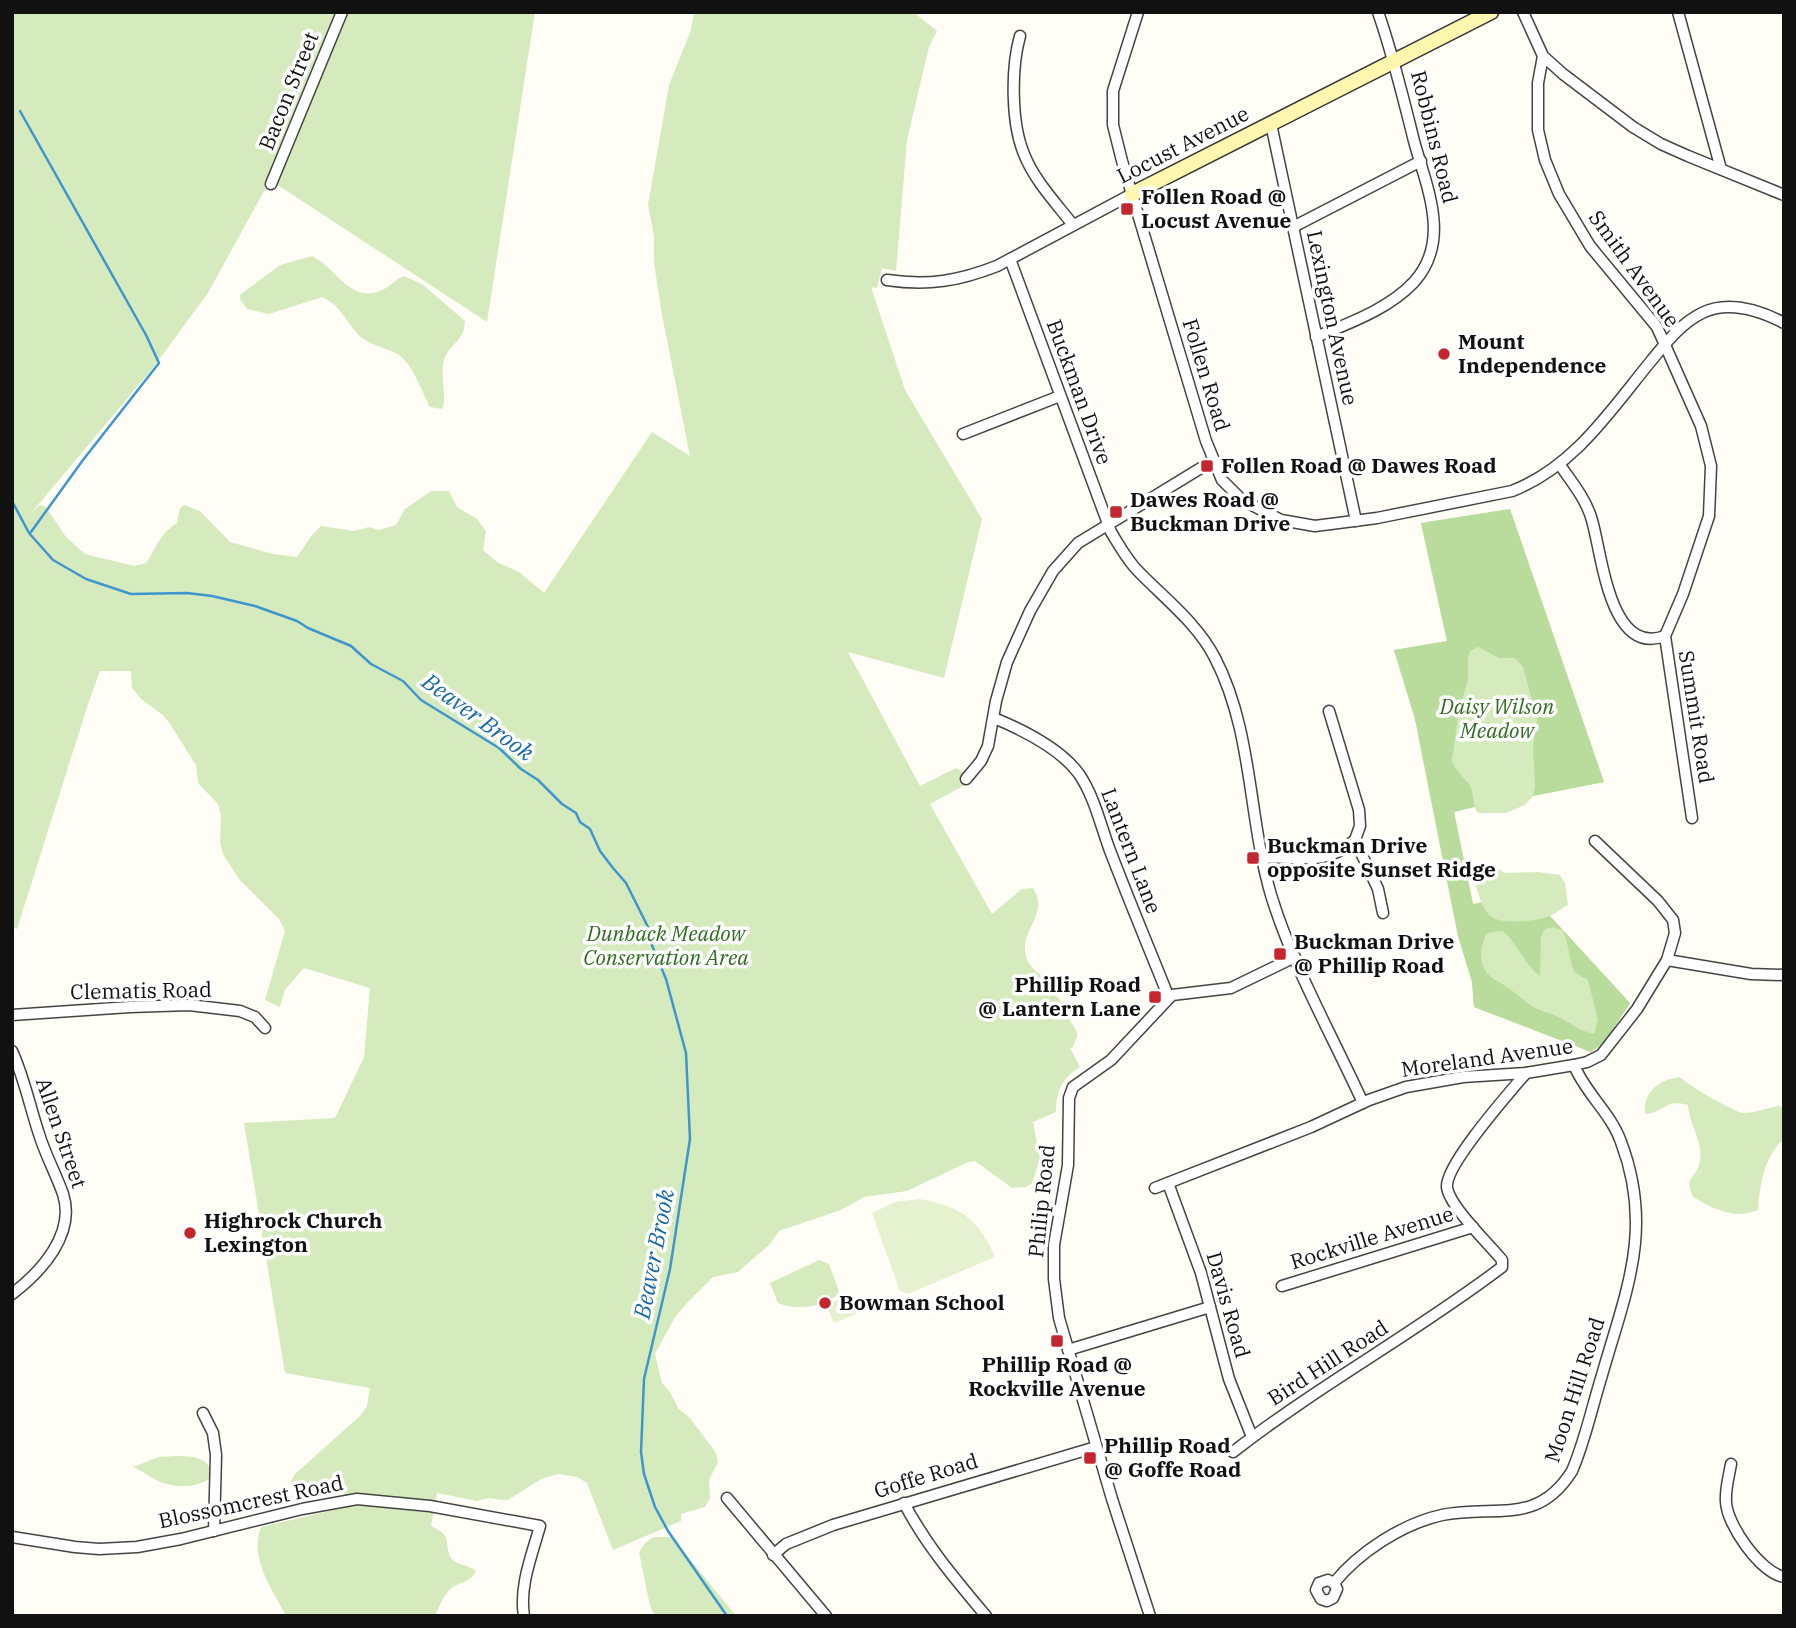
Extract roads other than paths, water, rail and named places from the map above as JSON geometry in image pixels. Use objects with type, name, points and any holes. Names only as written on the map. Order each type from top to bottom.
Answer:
[{"type":"street","name":"Bacon Street","points":[[271,184],[342,12]]},
{"type":"street","name":"Follen Road","points":[[1138,12],[1113,91],[1113,124],[1132,194],[1187,383],[1222,480],[1242,500],[1281,520],[1315,526],[1356,521],[1512,491],[1534,483],[1581,446],[1675,332],[1703,313],[1731,307],[1760,311],[1784,323]]},
{"type":"street","name":"Robbins Road","points":[[1317,337],[1396,297],[1413,282],[1426,265],[1432,244],[1434,216],[1428,180],[1395,61],[1378,12]]},
{"type":"street","name":"Locust Avenue","points":[[887,280],[917,284],[943,282],[978,274],[1491,12]]},
{"type":"street","points":[[1523,12],[1543,56],[1563,75],[1633,127],[1661,144],[1784,195]]},
{"type":"street","points":[[1678,12],[1721,169]]},
{"type":"street","points":[[1020,36],[1015,53],[1015,104],[1024,156],[1038,180],[1073,225]]},
{"type":"street","name":"Smith Avenue","points":[[1543,56],[1538,83],[1538,130],[1545,160],[1559,194],[1590,246],[1657,327],[1665,345]]},
{"type":"street","name":"Lexington Avenue","points":[[1271,124],[1356,521]]},
{"type":"street","points":[[1293,227],[1421,161]]},
{"type":"street","name":"Buckman Drive","points":[[1010,259],[1108,524],[1136,570],[1155,587],[1214,655],[1227,685],[1238,720],[1262,858],[1272,895],[1296,957],[1363,1103]]},
{"type":"street","name":"Summit Road","points":[[1665,345],[1701,426],[1711,466],[1709,516],[1683,594],[1664,636],[1692,818]]},
{"type":"street","points":[[963,434],[1060,396]]},
{"type":"street","points":[[966,779],[981,761],[988,746],[996,701],[1007,662],[1030,611],[1053,571],[1078,543],[1214,460]]},
{"type":"street","points":[[1560,465],[1590,513],[1608,592],[1616,611],[1626,627],[1647,640],[1664,636]]},
{"type":"street","points":[[1262,858],[1320,859],[1341,852],[1354,841],[1360,826],[1359,810],[1329,710]]},
{"type":"street","name":"Lantern Lane","points":[[994,718],[1010,724],[1059,754],[1078,772],[1095,806],[1169,998]]},
{"type":"street","points":[[1354,841],[1378,889],[1383,913]]},
{"type":"street","points":[[1595,841],[1673,920],[1675,933],[1667,960],[1751,974],[1784,975]]},
{"type":"street","points":[[1169,998],[1189,992],[1231,989],[1296,957]]},
{"type":"street","name":"Moreland Avenue","points":[[1155,1188],[1406,1087],[1463,1077],[1526,1073],[1587,1062],[1609,1048],[1667,960]]},
{"type":"street","name":"Philip Road","points":[[1150,1616],[1096,1447],[1059,1318],[1054,1279],[1054,1245],[1068,1165],[1069,1098],[1073,1087],[1111,1060],[1169,998]]},
{"type":"street","name":"Clematis Road","points":[[12,1015],[189,1005],[244,1012],[255,1017],[265,1028]]},
{"type":"street","name":"Allen Street","points":[[12,1051],[40,1136],[64,1196],[66,1214],[61,1235],[42,1266],[12,1294]]},
{"type":"street","name":"Moon Hill Road","points":[[1334,1583],[1366,1553],[1411,1526],[1451,1513],[1514,1511],[1533,1506],[1558,1490],[1572,1471],[1632,1273],[1637,1237],[1634,1191],[1621,1141],[1580,1079],[1574,1065]]},
{"type":"street","points":[[1473,1227],[1451,1197],[1447,1186],[1449,1176],[1490,1116],[1526,1073]]},
{"type":"street","name":"Davis Road","points":[[1168,1183],[1196,1260],[1229,1379],[1252,1437]]},
{"type":"street","name":"Rockville Avenue","points":[[1282,1286],[1473,1227]]},
{"type":"street","name":"Bird Hill Road","points":[[1233,1452],[1298,1403],[1446,1308],[1502,1267],[1502,1260],[1473,1227]]},
{"type":"street","points":[[1068,1350],[1210,1307]]},
{"type":"street","points":[[203,1413],[213,1433],[214,1531]]},
{"type":"street","name":"Goffe Road","points":[[773,1555],[786,1544],[805,1535],[1096,1447]]},
{"type":"street","points":[[1731,1464],[1726,1504],[1733,1525],[1767,1570],[1784,1577]]},
{"type":"street","points":[[727,1498],[826,1616]]},
{"type":"street","name":"Blossomcrest Road","points":[[12,1537],[99,1549],[136,1547],[357,1499],[430,1506],[540,1526],[525,1582],[522,1602],[524,1616]]},
{"type":"street","points":[[904,1503],[940,1561],[986,1616]]},
{"type":"waterway","points":[[20,111],[146,335],[159,363],[31,532]]},
{"type":"waterway","name":"Beaver Brook","points":[[12,501],[29,533],[53,560],[86,579],[131,594],[187,593],[255,606],[297,621],[351,646],[371,664],[403,681],[421,700],[499,748],[521,769],[538,780],[590,829],[600,851],[626,883],[652,935],[651,943],[666,979],[686,1053],[690,1139],[670,1269],[644,1379],[641,1452],[644,1474],[655,1507],[668,1531],[727,1616]]},
{"type":"place","name":"Follen Road @ Locust Avenue","points":[[1127,209]]},
{"type":"place","name":"Mount Independence","points":[[1444,354]]},
{"type":"place","name":"Follen Road @ Dawes Road","points":[[1207,466]]},
{"type":"place","name":"Dawes Road @ Buckman Drive","points":[[1116,512]]},
{"type":"place","name":"Buckman Drive opposite Sunset Ridge","points":[[1253,858]]},
{"type":"place","name":"Buckman Drive @ Phillip Road","points":[[1280,954]]},
{"type":"place","name":"Phillip Road @ Lantern Lane","points":[[1155,997]]},
{"type":"place","name":"Highrock Church Lexington","points":[[190,1233]]},
{"type":"place","name":"Bowman School","points":[[825,1303]]},
{"type":"place","name":"Phillip Road @ Rockville Avenue","points":[[1057,1341]]},
{"type":"place","name":"Phillip Road @ Goffe Road","points":[[1090,1458]]},
{"type":"park label","name":"Daisy Wilson Meadow","points":[[1497,719]]},
{"type":"park label","name":"Dunback Meadow Conservation Area","points":[[666,946]]}]
